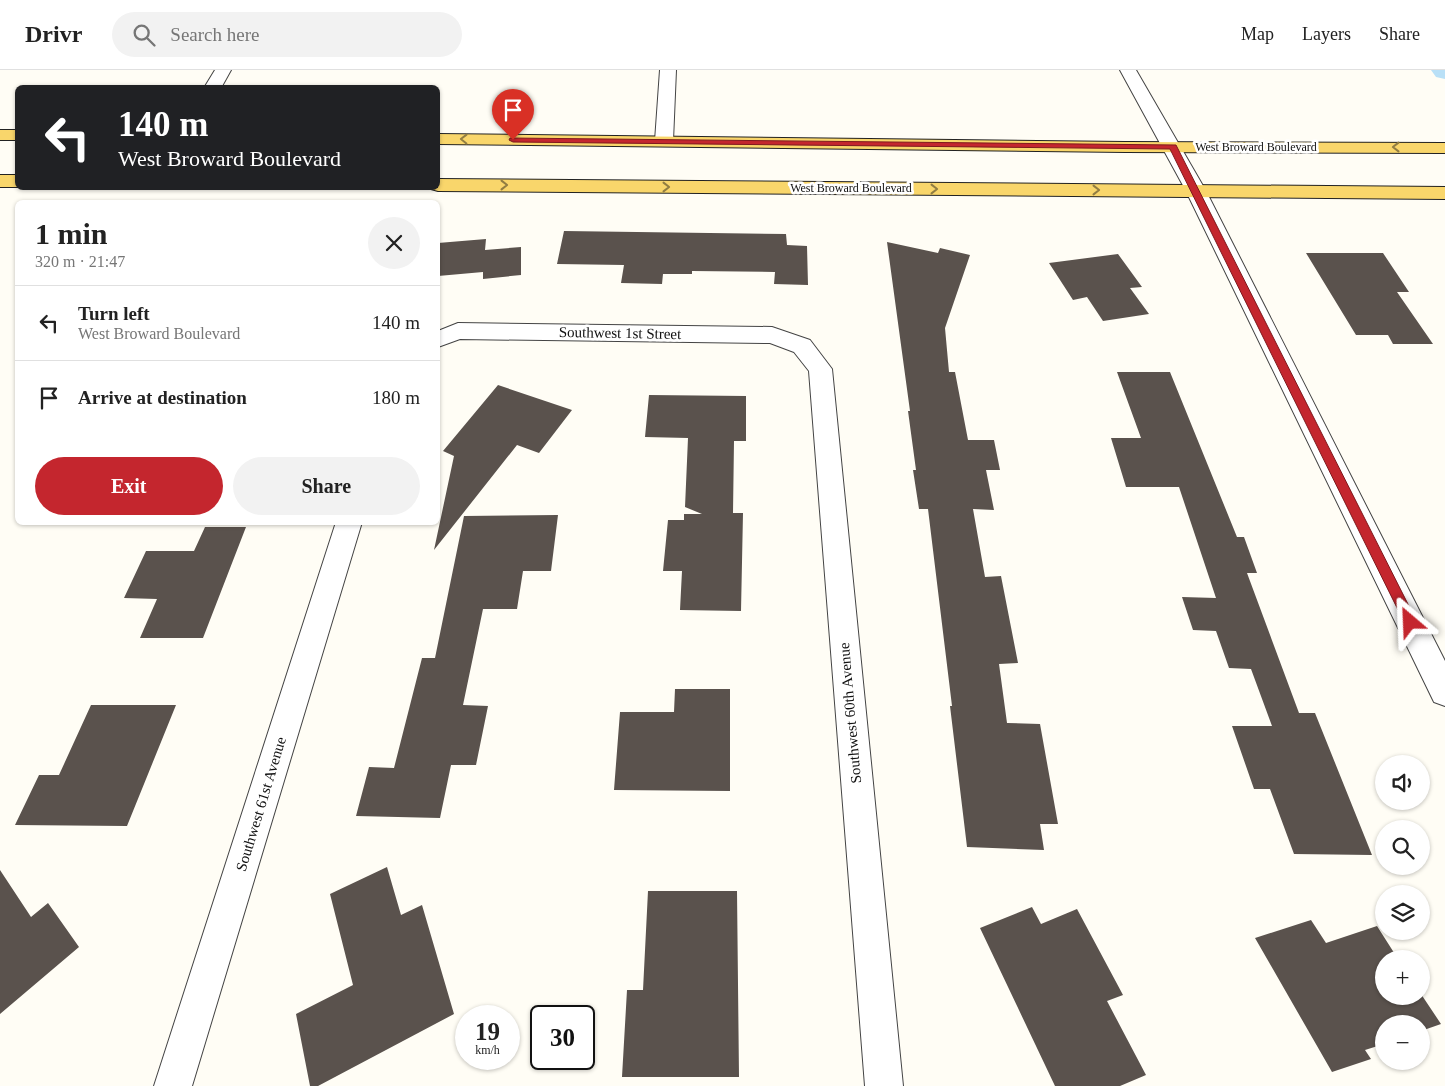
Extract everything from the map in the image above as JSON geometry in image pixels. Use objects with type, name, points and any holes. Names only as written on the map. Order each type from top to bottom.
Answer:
[{"type":"main road","points":[[0,135],[15,135]]},
{"type":"main road","name":"West Broward Boulevard","points":[[440,139],[1445,148]]},
{"type":"main road","points":[[0,181],[15,181]]},
{"type":"main road","name":"West Broward Boulevard","points":[[440,185],[1445,193]]},
{"type":"street","points":[[214,85],[223,70]]},
{"type":"street","points":[[664,141],[668,70]]},
{"type":"street","points":[[1128,70],[1173,147],[1196,191],[1445,692]]},
{"type":"street","name":"Southwest 1st Street","points":[[440,338],[458,331],[772,335],[802,346]]},
{"type":"street","name":"Southwest 60th Avenue","points":[[802,346],[820,369],[884,1086]]},
{"type":"street","name":"Southwest 61st Avenue","points":[[173,1086],[348,525]]},
{"type":"building","points":[[564,231],[786,234],[787,245],[807,246],[808,285],[774,284],[775,272],[692,271],[692,274],[663,274],[662,284],[621,283],[624,265],[557,264]]},
{"type":"building","points":[[486,239],[485,250],[521,247],[521,275],[483,279],[483,272],[440,276],[440,243]]},
{"type":"building","points":[[887,242],[938,253],[940,248],[970,255],[945,328],[949,372],[955,372],[968,440],[994,440],[1000,470],[986,470],[994,510],[973,509],[985,577],[1001,576],[1018,663],[999,664],[1007,723],[1040,724],[1058,824],[1040,824],[1044,850],[967,847],[928,509],[919,509],[913,470],[916,470],[908,411],[910,411]]},
{"type":"building","points":[[1306,253],[1383,253],[1409,292],[1397,292],[1433,344],[1393,344],[1388,335],[1356,335]]},
{"type":"building","points":[[1118,254],[1142,287],[1130,288],[1149,314],[1103,321],[1087,297],[1073,300],[1049,263]]},
{"type":"building","points":[[1117,372],[1170,372],[1237,537],[1244,537],[1257,573],[1247,573],[1299,713],[1315,713],[1372,855],[1294,854],[1270,789],[1254,789],[1232,726],[1272,726],[1251,669],[1229,668],[1216,631],[1193,630],[1182,597],[1216,598],[1179,487],[1126,487],[1111,438],[1141,438]]},
{"type":"building","points":[[498,385],[572,410],[539,453],[517,445],[434,550],[454,456],[443,451]]},
{"type":"building","points":[[649,395],[746,396],[746,441],[734,441],[733,513],[743,513],[741,611],[680,610],[682,571],[663,571],[668,520],[684,520],[684,514],[702,514],[685,507],[688,438],[645,437]]},
{"type":"building","points":[[558,515],[551,571],[523,571],[517,609],[483,609],[463,705],[488,706],[476,765],[451,765],[440,818],[356,816],[369,767],[394,768],[422,658],[435,658],[464,516]]},
{"type":"building","points":[[205,527],[246,527],[203,638],[140,638],[157,599],[124,598],[146,551],[194,551]]},
{"type":"building","points":[[675,689],[730,689],[730,791],[614,790],[620,712],[674,712]]},
{"type":"building","points":[[91,705],[176,705],[127,826],[15,825],[39,775],[59,775]]},
{"type":"building","points":[[387,867],[401,915],[422,905],[454,1014],[318,1086],[310,1086],[296,1014],[353,985],[330,894]]},
{"type":"building","points":[[0,870],[31,917],[48,903],[79,947],[0,1014]]},
{"type":"building","points":[[648,891],[737,891],[739,1077],[622,1077],[627,990],[643,990]]},
{"type":"building","points":[[1032,907],[1041,924],[1077,909],[1123,995],[1107,1001],[1146,1075],[1120,1086],[1055,1086],[980,928]]},
{"type":"building","points":[[1311,920],[1326,943],[1375,927],[1375,940],[1386,940],[1392,950],[1375,950],[1375,1005],[1428,1005],[1441,1024],[1430,1028],[1430,1015],[1375,1015],[1375,1047],[1365,1050],[1371,1059],[1332,1072],[1255,938]]},
{"type":"route","points":[[513,140],[1173,147],[1204,205],[1410,622]]}]
